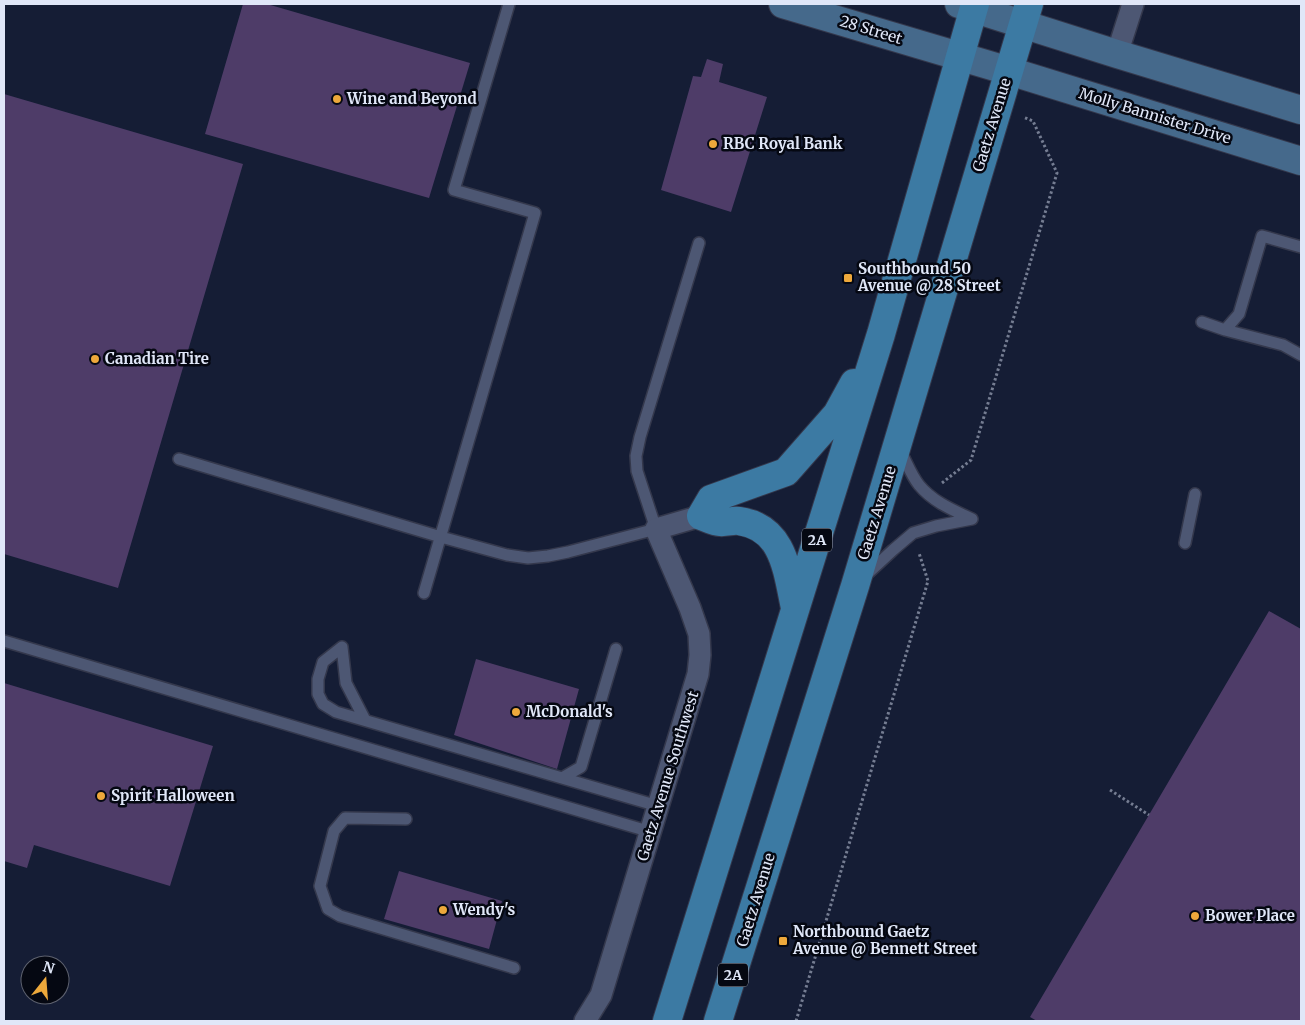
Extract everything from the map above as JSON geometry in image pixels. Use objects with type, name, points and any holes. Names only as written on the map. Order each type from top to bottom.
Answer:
[{"type":"main road","name":"2A","points":[[668,1021],[881,334],[960,57],[969,5]]},
{"type":"main road","name":"Gaetz Avenue","points":[[718,1021],[855,586],[1026,14]]},
{"type":"main road","points":[[795,610],[783,556],[768,533],[756,524],[736,520],[718,523],[701,516],[711,499],[786,472],[837,414],[881,334]]},
{"type":"street","name":"28 Street","points":[[783,4],[1009,71]]},
{"type":"street","points":[[1117,54],[1132,4]]},
{"type":"street","points":[[969,5],[1026,14],[1117,54],[1301,110]]},
{"type":"street","name":"Molly Bannister Drive","points":[[1009,71],[1301,161]]},
{"type":"street","points":[[656,529],[701,516]]},
{"type":"street","name":"Gaetz Avenue Southwest","points":[[585,1021],[601,995],[698,674],[700,655],[699,634],[690,608],[656,529]]},
{"type":"lane","points":[[424,593],[535,213],[454,190],[509,4]]},
{"type":"lane","points":[[1225,330],[1239,314],[1262,236],[1301,247]]},
{"type":"lane","points":[[179,459],[441,537],[508,555],[528,558],[568,552],[656,529],[637,471],[636,456],[640,437],[699,243]]},
{"type":"lane","points":[[1202,322],[1283,345],[1301,355]]},
{"type":"lane","points":[[855,586],[913,533],[936,526],[972,519],[934,499],[919,485],[897,446]]},
{"type":"lane","points":[[1185,543],[1195,494]]},
{"type":"lane","points":[[4,641],[651,832]]},
{"type":"lane","points":[[365,720],[346,683],[342,647],[323,662],[318,679],[318,694],[323,704],[336,712],[658,806]]},
{"type":"lane","points":[[562,778],[581,767],[616,650]]},
{"type":"lane","points":[[406,819],[345,818],[334,831],[320,886],[328,909],[340,916],[514,968]]},
{"type":"path","points":[[934,499],[941,483],[971,460],[1056,173],[1032,121]]},
{"type":"path","points":[[796,1021],[928,581],[913,533]]},
{"type":"path","points":[[1110,790],[1149,815]]},
{"type":"building","name":"Wine and Beyond","points":[[243,4],[267,4],[470,63],[429,198],[205,134]]},
{"type":"building","name":"RBC Royal Bank","points":[[707,59],[723,64],[719,82],[767,97],[731,212],[661,190],[693,76],[701,77]]},
{"type":"building","name":"Canadian Tire","points":[[4,94],[243,164],[118,588],[4,554]]},
{"type":"building","name":"Bower Place","points":[[1269,611],[1301,629],[1301,1021],[1037,1021],[1030,1017]]},
{"type":"building","name":"McDonald's","points":[[476,659],[579,689],[557,769],[454,735]]},
{"type":"building","name":"Spirit Halloween","points":[[4,683],[213,746],[170,886],[34,845],[27,868],[4,861]]},
{"type":"building","name":"Wendy's","points":[[399,871],[502,901],[489,949],[384,919]]},
{"type":"place","name":"Wine and Beyond","points":[[337,99]]},
{"type":"place","name":"RBC Royal Bank","points":[[713,144]]},
{"type":"place","name":"Southbound 50 Avenue @ 28 Street","points":[[848,278]]},
{"type":"place","name":"Canadian Tire","points":[[95,359]]},
{"type":"place","name":"McDonald's","points":[[516,712]]},
{"type":"place","name":"Spirit Halloween","points":[[101,796]]},
{"type":"place","name":"Wendy's","points":[[443,910]]},
{"type":"place","name":"Bower Place","points":[[1195,916]]},
{"type":"place","name":"Northbound Gaetz Avenue @ Bennett Street","points":[[783,941]]}]
